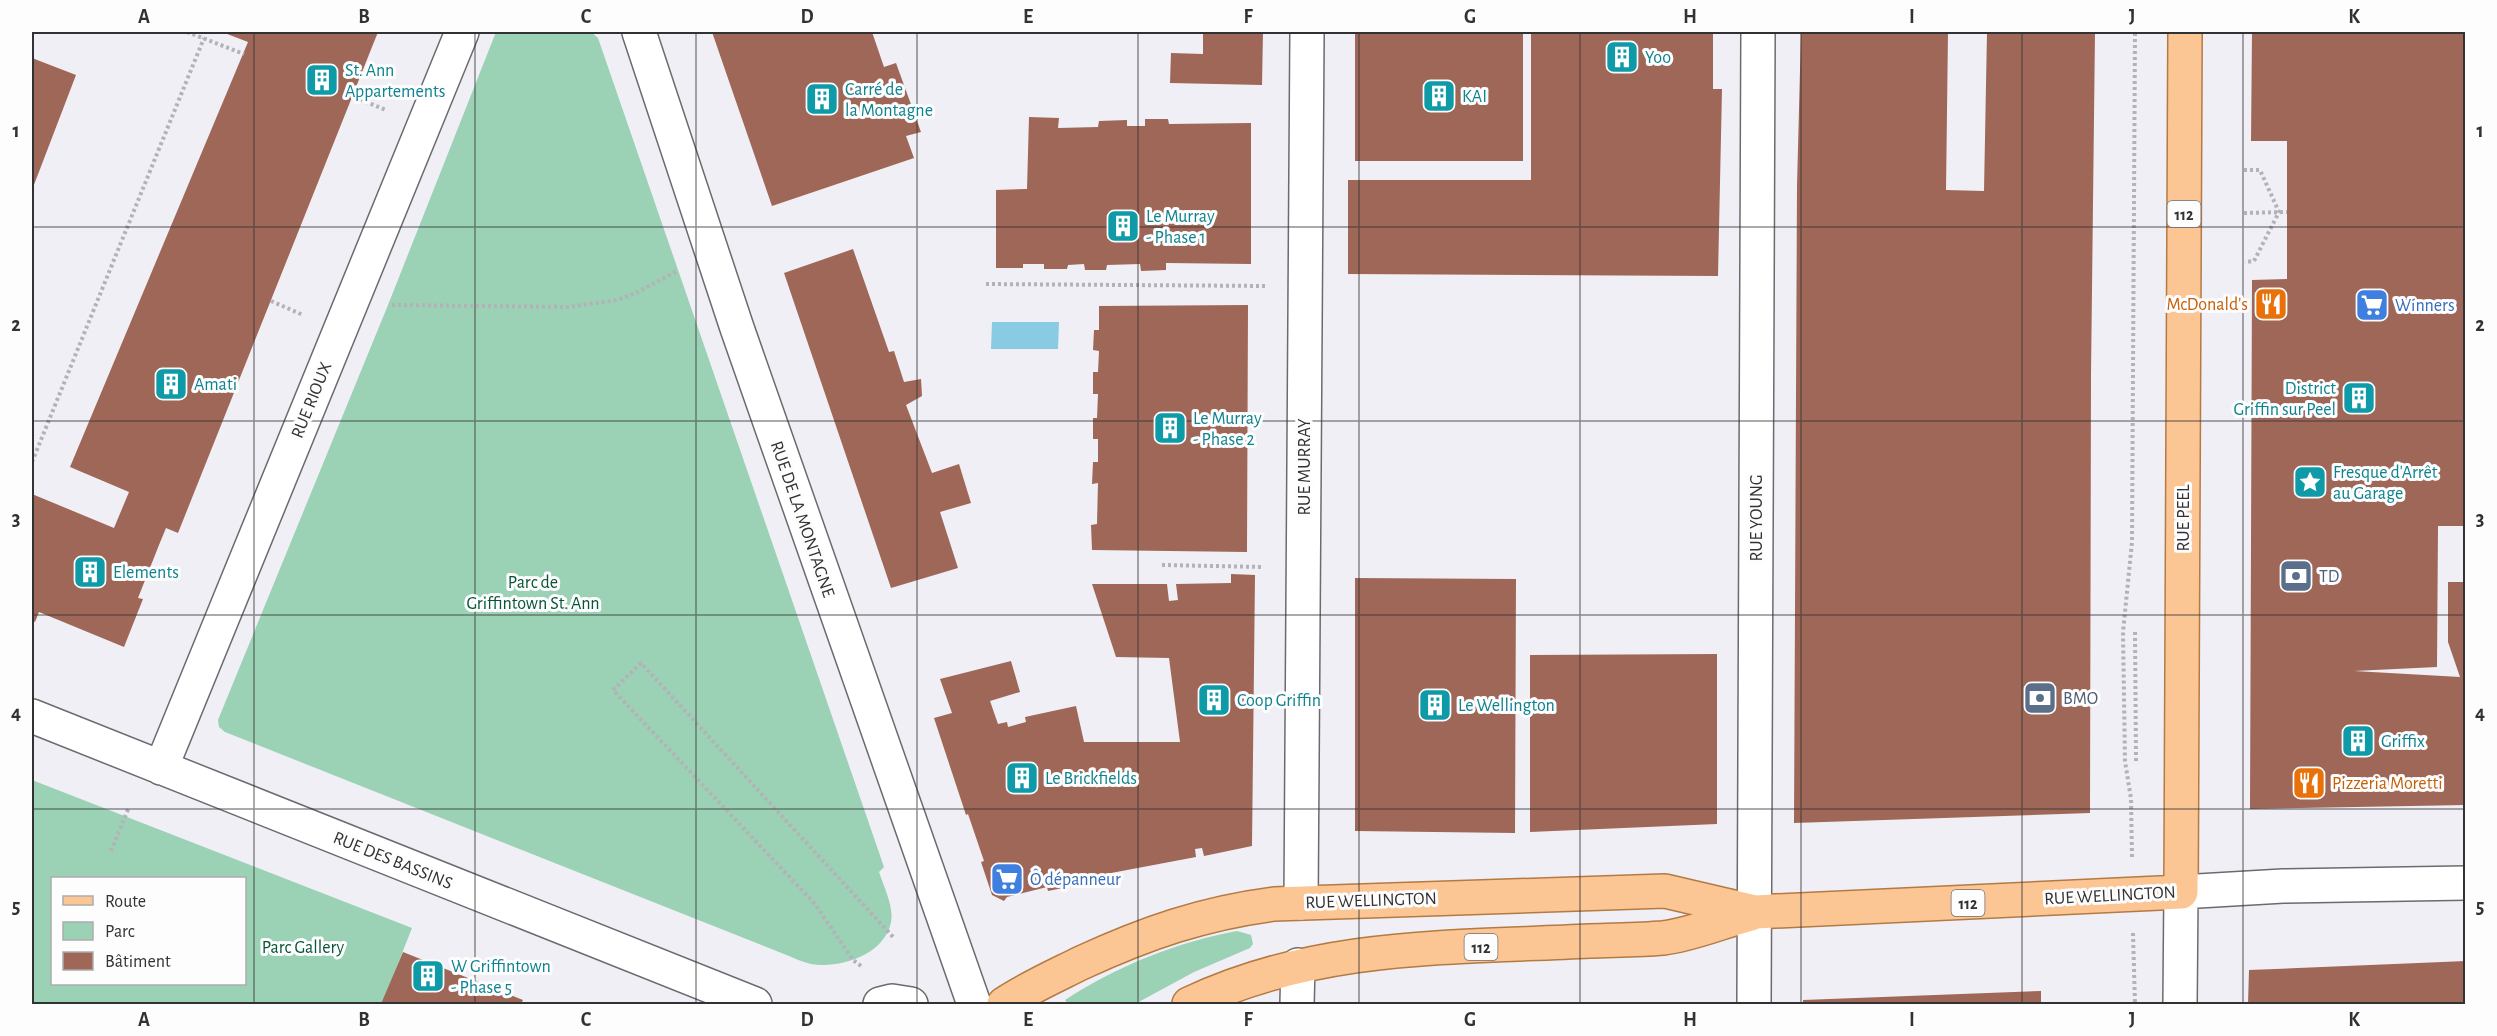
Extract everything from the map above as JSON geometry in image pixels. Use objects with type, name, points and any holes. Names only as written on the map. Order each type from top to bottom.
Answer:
[{"type":"main road","name":"RUE PEEL","points":[[2181,892],[2185,32]]},
{"type":"main road","name":"RUE WELLINGTON","points":[[1004,1005],[1058,974],[1154,931],[1227,911],[1301,903],[1665,891],[1755,912]]},
{"type":"main road","name":"RUE WELLINGTON","points":[[1189,1005],[1218,991],[1298,965],[1390,951],[1665,938],[1755,912],[2181,892]]},
{"type":"street","name":"RUE RIOUX","points":[[161,768],[462,32]]},
{"type":"street","name":"RUE DE LA MONTAGNE","points":[[639,32],[741,339],[974,1005]]},
{"type":"street","name":"RUE MURRAY","points":[[1301,903],[1307,32]]},
{"type":"street","name":"RUE YOUNG","points":[[1754,1005],[1758,32]]},
{"type":"street","name":"RUE DES BASSINS","points":[[32,716],[755,1005]]},
{"type":"street","name":"RUE WELLINGTON","points":[[2181,892],[2283,886],[2466,883]]},
{"type":"street","name":"RUE PEEL","points":[[2180,1005],[2181,892]]},
{"type":"street","points":[[1297,1005],[1298,965]]},
{"type":"street","points":[[880,1005],[892,1001],[911,1005]]},
{"type":"path","points":[[187,32],[244,54]]},
{"type":"path","points":[[2131,803],[2125,761],[2123,632],[2132,542],[2135,32]]},
{"type":"path","points":[[32,462],[204,38]]},
{"type":"path","points":[[354,97],[387,110]]},
{"type":"path","points":[[2244,170],[2260,170],[2278,212],[2254,261],[2244,262]]},
{"type":"path","points":[[2244,213],[2287,212]]},
{"type":"path","points":[[388,305],[521,308],[596,304],[634,294],[682,267]]},
{"type":"path","points":[[986,284],[1268,286]]},
{"type":"path","points":[[271,301],[305,315]]},
{"type":"path","points":[[1162,565],[1264,567]]},
{"type":"path","points":[[2135,632],[2136,761]]},
{"type":"path","points":[[861,966],[853,960],[815,904],[613,690],[641,663],[894,938]]},
{"type":"path","points":[[111,851],[129,807]]},
{"type":"path","points":[[2135,991],[2135,1005]]},
{"type":"green space","name":"Parc de Griffintown St. Ann","points":[[496,32],[591,32],[598,38],[884,867],[879,872],[892,916],[887,933],[870,951],[847,962],[822,965],[804,962],[225,732],[219,727],[218,720],[388,305]]},
{"type":"green space","name":"Parc Gallery","points":[[32,780],[412,928],[382,1004],[32,1004]]},
{"type":"green space","points":[[1237,931],[1251,935],[1253,944],[1250,948],[1194,972],[1135,1004],[1068,1004],[1065,1000],[1105,976],[1148,957],[1192,942]]},
{"type":"water","points":[[992,322],[1059,322],[1058,349],[991,349]]},
{"type":"building","name":"Amati","points":[[222,32],[378,32],[178,533],[166,528],[138,598],[143,599],[124,647],[39,612],[35,622],[32,620],[32,494],[114,528],[129,492],[70,467],[248,42]]},
{"type":"building","name":"Carré de la Montagne","points":[[712,32],[872,32],[884,67],[896,63],[921,132],[906,136],[914,158],[772,206]]},
{"type":"building","points":[[1203,32],[1263,32],[1262,85],[1170,83],[1171,53],[1203,54]]},
{"type":"building","name":"KAI","points":[[1355,32],[1523,32],[1523,161],[1355,161]]},
{"type":"building","points":[[1531,32],[1713,32],[1713,89],[1722,89],[1718,276],[1348,274],[1348,180],[1531,180]]},
{"type":"building","points":[[1801,32],[1948,32],[1946,190],[1984,191],[1987,32],[2095,32],[2091,375],[2090,813],[1794,823],[1797,186]]},
{"type":"building","name":"District Griffin sur Peel","points":[[2252,32],[2466,32],[2466,526],[2438,526],[2437,667],[2354,671],[2460,677],[2448,642],[2448,582],[2466,582],[2466,805],[2250,809],[2252,280],[2287,279],[2287,141],[2251,141]]},
{"type":"building","points":[[32,58],[76,75],[32,190]]},
{"type":"building","name":"Le Murray - Phase 1","points":[[1029,117],[1059,118],[1058,128],[1098,127],[1099,121],[1127,120],[1127,126],[1145,126],[1145,119],[1168,119],[1169,124],[1251,123],[1251,264],[1166,263],[1166,270],[1141,271],[1140,264],[1107,265],[1106,270],[1085,270],[1084,264],[1068,265],[1067,269],[1044,269],[1044,264],[1023,264],[1023,268],[996,268],[996,190],[1027,189]]},
{"type":"building","points":[[853,249],[889,352],[894,351],[904,382],[921,379],[922,396],[906,405],[932,473],[959,464],[971,503],[940,512],[958,568],[891,588],[784,273]]},
{"type":"building","name":"Le Murray - Phase 2","points":[[1248,305],[1247,552],[1092,550],[1091,525],[1097,524],[1098,483],[1092,484],[1093,462],[1098,462],[1098,439],[1093,439],[1093,418],[1097,418],[1098,394],[1093,394],[1093,372],[1098,372],[1099,351],[1093,350],[1094,330],[1099,330],[1099,306]]},
{"type":"building","points":[[1231,574],[1255,575],[1252,846],[1204,856],[1202,848],[1195,849],[1196,857],[1090,877],[1092,882],[1048,891],[1047,887],[1007,897],[1004,901],[992,895],[981,862],[984,861],[968,814],[966,815],[934,718],[952,713],[940,679],[1011,661],[1020,692],[990,701],[998,724],[1007,722],[1008,727],[1026,722],[1025,717],[1076,706],[1084,742],[1180,742],[1169,658],[1116,657],[1092,584],[1167,584],[1169,601],[1178,600],[1176,584],[1231,583]]},
{"type":"building","name":"Le Wellington","points":[[1355,578],[1516,579],[1515,833],[1355,831]]},
{"type":"building","points":[[1717,654],[1717,824],[1530,832],[1530,655]]},
{"type":"building","name":"W Griffintown - Phase 5","points":[[403,952],[523,1000],[521,1004],[381,1004]]},
{"type":"building","points":[[2466,961],[2466,1004],[2248,1004],[2249,970]]},
{"type":"building","points":[[2041,991],[2041,1004],[1803,1004],[1803,1000]]},
{"type":"place","name":"Yoo","points":[[1622,57]]},
{"type":"place","name":"St. Ann Appartements","points":[[322,80]]},
{"type":"place","name":"KAI","points":[[1439,96]]},
{"type":"place","name":"Carré de la Montagne","points":[[822,99]]},
{"type":"place","name":"Le Murray - Phase 1","points":[[1123,226]]},
{"type":"place","name":"McDonald's","points":[[2271,304]]},
{"type":"place","name":"Winners","points":[[2372,305]]},
{"type":"place","name":"Amati","points":[[171,384]]},
{"type":"place","name":"District Griffin sur Peel","points":[[2359,398]]},
{"type":"place","name":"Le Murray - Phase 2","points":[[1170,428]]},
{"type":"place","name":"Fresque d'Arrêt au Garage","points":[[2310,482]]},
{"type":"place","name":"Elements","points":[[90,572]]},
{"type":"place","name":"TD","points":[[2296,576]]},
{"type":"place","name":"BMO","points":[[2040,698]]},
{"type":"place","name":"Coop Griffin","points":[[1214,700]]},
{"type":"place","name":"Le Wellington","points":[[1435,705]]},
{"type":"place","name":"Griffix","points":[[2358,741]]},
{"type":"place","name":"Le Brickfields","points":[[1022,778]]},
{"type":"place","name":"Pizzeria Moretti","points":[[2309,783]]},
{"type":"place","name":"Ô dépanneur","points":[[1007,879]]},
{"type":"place","name":"W Griffintown - Phase 5","points":[[428,976]]}]
